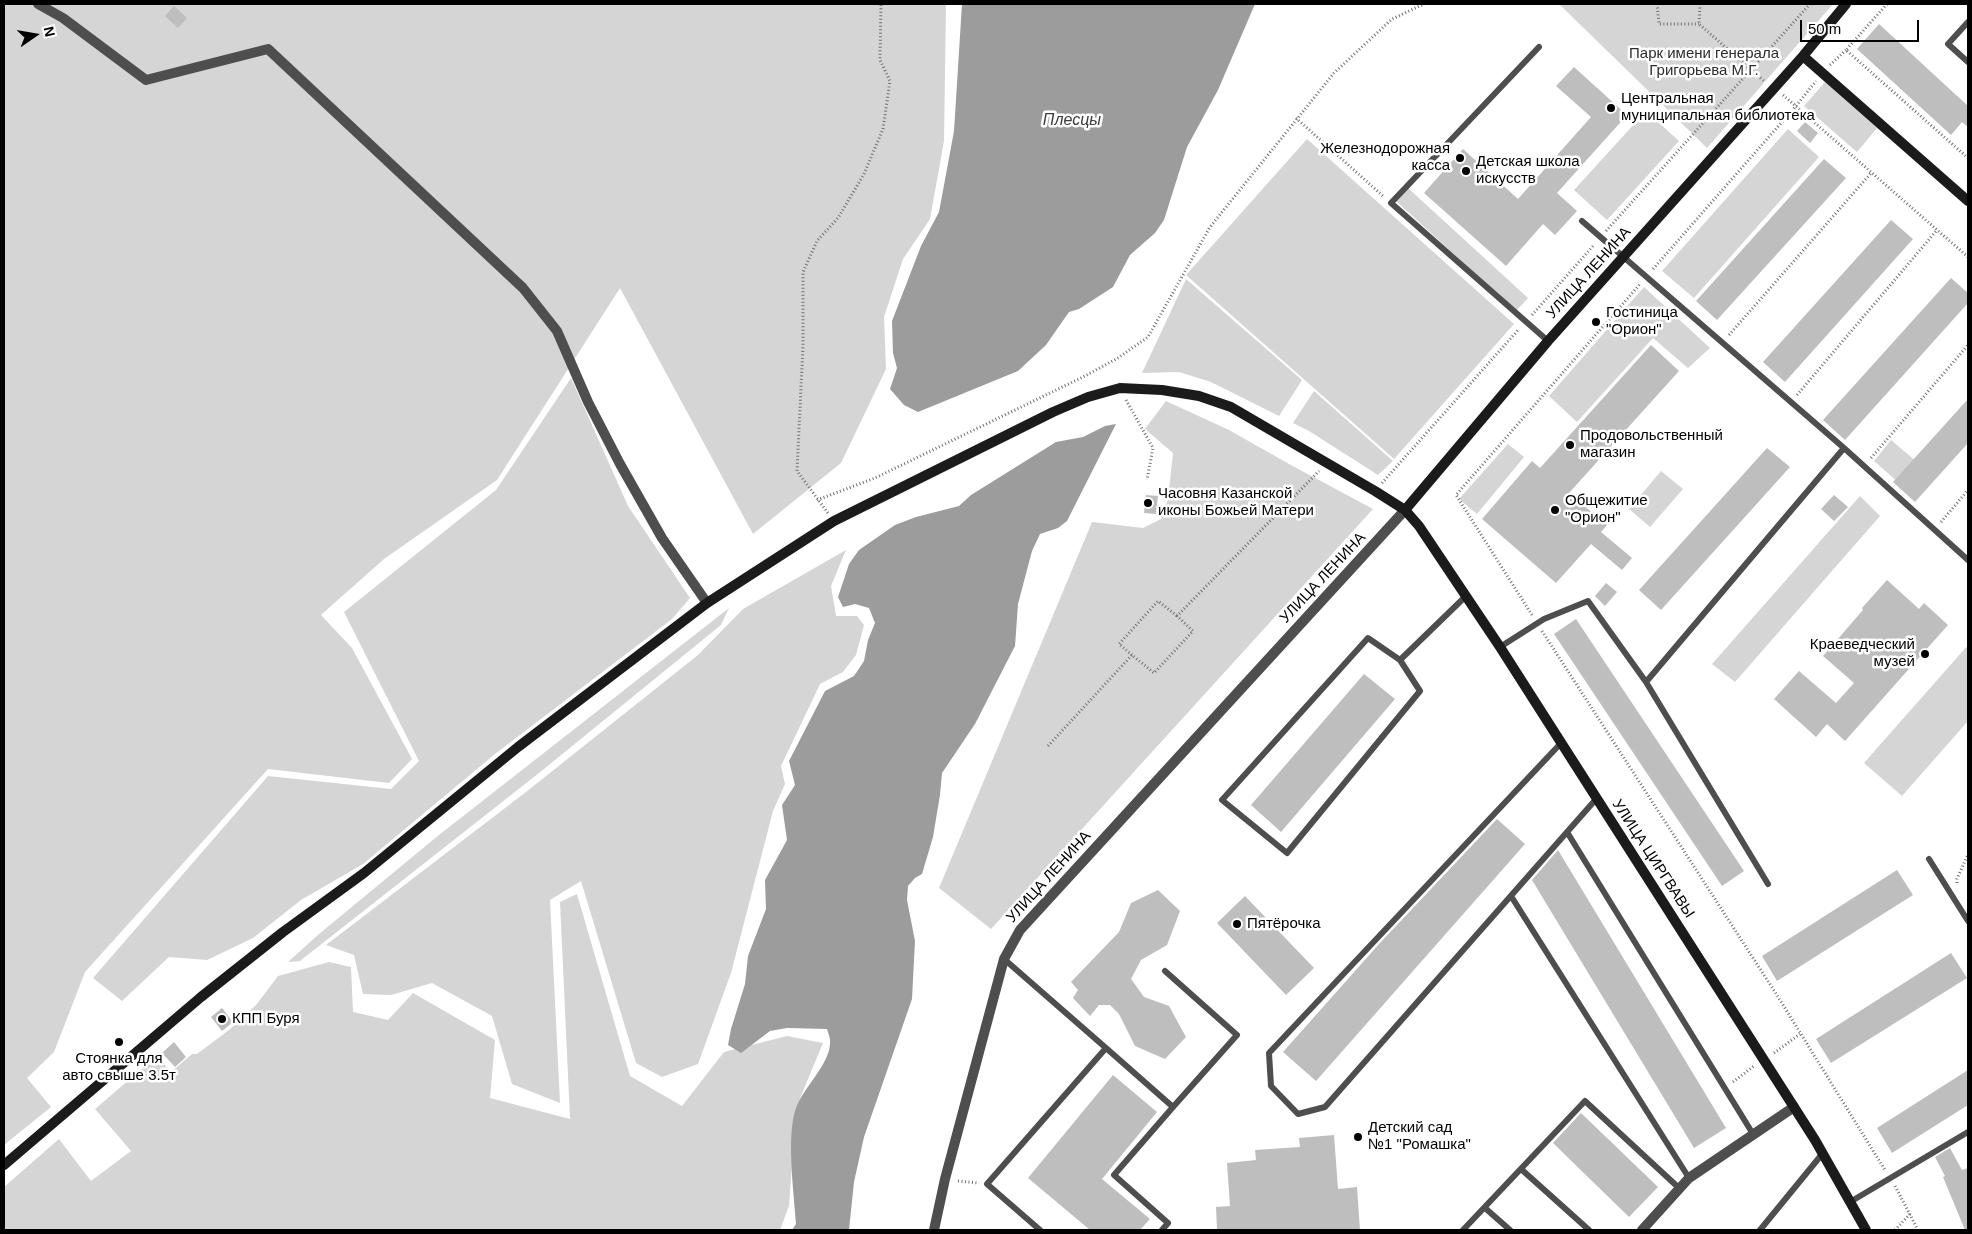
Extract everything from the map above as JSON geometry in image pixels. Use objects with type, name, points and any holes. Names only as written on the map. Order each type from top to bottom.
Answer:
[{"type":"main road","name":"УЛИЦА ЛЕНИНА","points":[[1405,510],[1548,341],[1803,56],[1846,4]]},
{"type":"main road","points":[[1803,56],[1968,201]]},
{"type":"main road","name":"УЛИЦА ЦИРГВАВЫ","points":[[4,1165],[201,997],[283,932],[364,874],[518,747],[707,603],[834,521],[1053,412],[1088,397],[1120,388],[1162,390],[1199,396],[1232,407],[1375,491],[1405,510],[1420,526],[1562,742],[1794,1107],[1823,1153],[1866,1230]]},
{"type":"street","points":[[38,4],[63,18],[146,80],[268,49],[522,288],[557,331],[588,402],[620,464],[662,538],[707,603]]},
{"type":"street","name":"УЛИЦА ЛЕНИНА","points":[[934,1230],[945,1180],[1004,958],[1020,930],[1405,510]]},
{"type":"street","points":[[1642,1230],[1689,1178],[1794,1107]]},
{"type":"lane","points":[[1968,22],[1948,44],[1968,62]]},
{"type":"lane","points":[[1539,47],[1391,204],[1548,341]]},
{"type":"lane","points":[[1582,222],[1844,448],[1968,560]]},
{"type":"lane","points":[[1646,682],[1844,448]]},
{"type":"lane","points":[[1400,660],[1467,595]]},
{"type":"lane","points":[[1500,647],[1538,623],[1588,601],[1646,682],[1768,884]]},
{"type":"lane","points":[[1368,638],[1400,660],[1420,692],[1287,853],[1222,800],[1368,638]]},
{"type":"lane","points":[[1562,742],[1269,1053],[1271,1086],[1298,1114],[1325,1107],[1597,798]]},
{"type":"lane","points":[[1567,832],[1753,1134]]},
{"type":"lane","points":[[1930,859],[1968,921]]},
{"type":"lane","points":[[1511,896],[1689,1178]]},
{"type":"lane","points":[[1004,958],[1173,1107]]},
{"type":"lane","points":[[1162,1230],[1168,1223],[1114,1175],[1237,1035],[1165,971]]},
{"type":"lane","points":[[1040,1230],[987,1184],[1106,1048]]},
{"type":"lane","points":[[1463,1230],[1585,1101],[1679,1188]]},
{"type":"lane","points":[[1850,1202],[1968,1132]]},
{"type":"lane","points":[[1760,1230],[1823,1153]]},
{"type":"lane","points":[[1521,1169],[1589,1230]]},
{"type":"lane","points":[[1485,1208],[1510,1230]]},
{"type":"path","points":[[834,521],[797,471],[803,346],[803,272],[817,241],[838,218],[864,174],[883,128],[890,81],[880,60],[881,4]]},
{"type":"path","points":[[817,500],[876,478],[1085,376],[1118,358],[1148,337],[1210,227],[1296,118],[1334,73],[1392,19],[1424,4]]},
{"type":"path","points":[[1658,4],[1660,24],[1699,24],[1796,106],[1968,257]]},
{"type":"path","points":[[1699,24],[1700,4]]},
{"type":"path","points":[[1375,491],[1810,4]]},
{"type":"path","points":[[1887,4],[1846,50],[1822,72],[1796,106],[1456,495],[1774,992],[1890,1177],[1918,1230]]},
{"type":"path","points":[[1846,50],[1968,158]]},
{"type":"path","points":[[1296,118],[1391,204]]},
{"type":"path","points":[[1722,342],[1872,172]]},
{"type":"path","points":[[1791,402],[1937,230]]},
{"type":"path","points":[[1864,466],[1968,345]]},
{"type":"path","points":[[1120,388],[1152,448],[1148,480]]},
{"type":"path","points":[[1177,616],[1326,463]]},
{"type":"path","points":[[1317,473],[1325,478]]},
{"type":"path","points":[[1934,530],[1968,490]]},
{"type":"path","points":[[1158,601],[1177,616],[1193,631],[1154,673],[1119,644],[1158,601]]},
{"type":"path","points":[[1048,746],[1132,655]]},
{"type":"path","points":[[1957,902],[1957,879],[1968,854]]},
{"type":"path","points":[[945,1180],[987,1184]]},
{"type":"path","points":[[1895,1230],[1910,1214]]},
{"type":"green space","points":[[4,4],[946,4],[944,141],[930,219],[903,259],[884,317],[886,369],[841,463],[753,534],[620,288],[497,480],[384,559],[321,615],[352,648],[412,759],[389,783],[268,769],[85,972],[54,1052],[27,1078],[51,1107],[4,1145]]},
{"type":"green space","name":"Парк имени генерала Григорьева М.Г.","points":[[1559,4],[1833,4],[1707,148]]},
{"type":"green space","points":[[1825,82],[1877,128],[1857,152],[1804,106]]},
{"type":"green space","points":[[1646,111],[1679,141],[1607,220],[1574,190]]},
{"type":"green space","points":[[1788,129],[1819,157],[1694,298],[1662,271]]},
{"type":"green space","points":[[1307,139],[1514,324],[1394,459],[1186,275]]},
{"type":"green space","points":[[1408,188],[1528,298],[1516,311],[1396,201]]},
{"type":"green space","points":[[1186,279],[1302,380],[1279,416],[1211,382],[1179,372],[1142,373]]},
{"type":"green space","points":[[1644,287],[1710,348],[1688,368],[1653,338],[1577,422],[1549,396]]},
{"type":"green space","points":[[571,378],[628,506],[690,598],[672,619],[495,754],[363,864],[301,900],[253,938],[207,960],[169,957],[122,1001],[93,978],[268,776],[391,789],[419,761],[344,612],[496,490]]},
{"type":"green space","points":[[1314,391],[1393,461],[1378,475],[1309,431],[1293,423]]},
{"type":"green space","points":[[1166,401],[1229,430],[1373,509],[991,929],[939,888],[1092,522],[1143,528],[1161,519],[1168,499],[1173,453],[1145,429]]},
{"type":"green space","points":[[1891,440],[1917,462],[1899,483],[1874,461]]},
{"type":"green space","points":[[1508,444],[1524,457],[1477,514],[1459,499]]},
{"type":"green space","points":[[1661,471],[1683,489],[1650,527],[1629,509]]},
{"type":"green space","points":[[1860,496],[1880,516],[1735,682],[1712,664]]},
{"type":"green space","points":[[846,550],[831,586],[836,616],[857,616],[864,625],[856,655],[843,672],[820,684],[781,766],[785,784],[773,811],[731,973],[698,1064],[662,1077],[636,1063],[581,881],[550,900],[560,1103],[512,1084],[492,1016],[432,983],[391,995],[363,994],[354,955],[326,945],[526,792],[698,655],[743,609]]},
{"type":"green space","points":[[729,608],[721,625],[539,773],[300,961],[288,962],[439,835]]},
{"type":"green space","points":[[1968,645],[1968,721],[1902,796],[1864,763]]},
{"type":"green space","points":[[577,894],[630,1076],[682,1106],[724,1052],[787,1036],[823,1043],[796,1108],[789,1206],[780,1230],[4,1230],[4,1187],[59,1139],[91,1181],[131,1151],[95,1109],[157,1056],[171,1072],[192,1054],[197,1054],[229,1030],[256,1005],[278,976],[329,962],[351,967],[353,1012],[388,1020],[413,993],[495,1040],[490,1098],[570,1119],[560,902]]},
{"type":"water","name":"Плесцы","points":[[962,4],[1255,4],[1218,90],[1187,147],[1164,220],[1155,233],[1130,255],[1113,287],[1079,309],[1069,312],[1046,345],[1018,371],[918,412],[904,405],[890,389],[897,368],[893,353],[892,321],[921,246],[939,212],[954,131]]},
{"type":"water","points":[[1116,424],[1067,521],[1058,528],[1040,534],[1032,551],[1018,604],[1015,646],[975,724],[942,773],[933,837],[922,874],[915,878],[908,886],[907,900],[915,941],[912,999],[864,1137],[854,1182],[849,1230],[792,1230],[796,1224],[791,1149],[793,1120],[799,1100],[821,1068],[829,1052],[830,1040],[827,1029],[787,1028],[770,1031],[741,1053],[728,1045],[745,984],[748,956],[766,909],[765,880],[787,840],[782,805],[795,785],[789,761],[825,691],[854,676],[864,661],[868,640],[875,623],[869,608],[855,604],[843,607],[838,597],[849,564],[859,550],[895,525],[916,517],[959,506],[971,495],[1056,442],[1083,437],[1105,426]]},
{"type":"building","points":[[174,6],[187,18],[178,28],[165,16]]},
{"type":"building","points":[[1879,24],[1968,106],[1968,127],[1962,122],[1951,135],[1857,49]]},
{"type":"building","name":"Детская школа искусств","points":[[1574,67],[1627,115],[1557,193],[1577,211],[1555,235],[1543,224],[1506,266],[1424,193],[1463,149],[1518,199],[1591,117],[1556,86]]},
{"type":"building","points":[[1805,122],[1818,133],[1810,143],[1797,131]]},
{"type":"building","points":[[1824,159],[1846,178],[1717,320],[1696,301]]},
{"type":"building","points":[[1891,220],[1913,239],[1785,382],[1763,362]]},
{"type":"building","points":[[1951,278],[1968,293],[1968,303],[1845,440],[1823,420]]},
{"type":"building","points":[[1651,345],[1679,371],[1569,493],[1607,525],[1601,532],[1632,558],[1622,570],[1591,544],[1556,583],[1482,519],[1532,461],[1540,468]]},
{"type":"building","points":[[1968,399],[1968,443],[1915,502],[1893,482]]},
{"type":"building","points":[[1767,448],[1790,467],[1661,610],[1639,590]]},
{"type":"building","points":[[1146,495],[1158,496],[1156,514],[1144,513]]},
{"type":"building","points":[[1834,495],[1848,507],[1834,521],[1821,509]]},
{"type":"building","points":[[1887,580],[1919,609],[1924,603],[1948,625],[1845,741],[1827,724],[1816,737],[1774,699],[1799,671],[1836,703],[1854,683],[1823,656]]},
{"type":"building","points":[[1606,583],[1617,592],[1605,606],[1595,596]]},
{"type":"building","points":[[1576,619],[1744,871],[1722,886],[1554,634]]},
{"type":"building","points":[[1364,674],[1395,699],[1281,832],[1251,805]]},
{"type":"building","points":[[1497,819],[1525,844],[1316,1081],[1283,1052],[1379,944]]},
{"type":"building","points":[[1558,850],[1726,1128],[1694,1148],[1532,880]]},
{"type":"building","points":[[1897,870],[1913,895],[1777,981],[1762,956]]},
{"type":"building","points":[[1158,890],[1180,911],[1167,945],[1141,960],[1131,979],[1144,997],[1169,1006],[1186,1037],[1165,1059],[1135,1046],[1119,1014],[1110,1005],[1099,1005],[1090,1016],[1073,998],[1078,990],[1071,982],[1119,932],[1131,903]]},
{"type":"building","points":[[1245,896],[1314,968],[1286,995],[1217,923]]},
{"type":"building","points":[[1951,953],[1967,978],[1831,1063],[1816,1039]]},
{"type":"building","name":"КПП Буря","points":[[222,1008],[233,1022],[222,1031],[211,1017]]},
{"type":"building","points":[[174,1042],[186,1057],[175,1067],[162,1053]]},
{"type":"building","points":[[1968,1070],[1968,1105],[1892,1153],[1877,1128]]},
{"type":"building","points":[[1113,1075],[1157,1112],[1102,1179],[1150,1219],[1140,1230],[1090,1230],[1028,1178]]},
{"type":"building","points":[[1581,1113],[1658,1187],[1629,1217],[1553,1143]]},
{"type":"building","points":[[1334,1135],[1338,1189],[1357,1187],[1360,1230],[1217,1230],[1216,1207],[1230,1206],[1227,1163],[1256,1160],[1255,1150],[1300,1147],[1299,1138]]},
{"type":"building","points":[[1950,1148],[1962,1170],[1968,1168],[1968,1230],[1965,1230],[1943,1177],[1945,1176],[1935,1157]]},
{"type":"place","name":"Центральная муниципальная библиотека","points":[[1611,108]]},
{"type":"place","name":"Железнодорожная касса","points":[[1460,158]]},
{"type":"place","name":"Детская школа искусств","points":[[1466,171]]},
{"type":"place","name":"Гостиница \"Орион\"","points":[[1596,322]]},
{"type":"place","name":"Продовольственный магазин","points":[[1570,445]]},
{"type":"place","name":"Часовня Казанской иконы Божьей Матери","points":[[1148,503]]},
{"type":"place","name":"Общежитие \"Орион\"","points":[[1555,510]]},
{"type":"place","name":"Краеведческий музей","points":[[1925,654]]},
{"type":"place","name":"Пятёрочка","points":[[1237,924]]},
{"type":"place","name":"КПП Буря","points":[[222,1019]]},
{"type":"place","name":"Стоянка для авто свыше 3.5т","points":[[119,1042]]},
{"type":"place","name":"Детский сад №1 \"Ромашка\"","points":[[1358,1137]]}]
